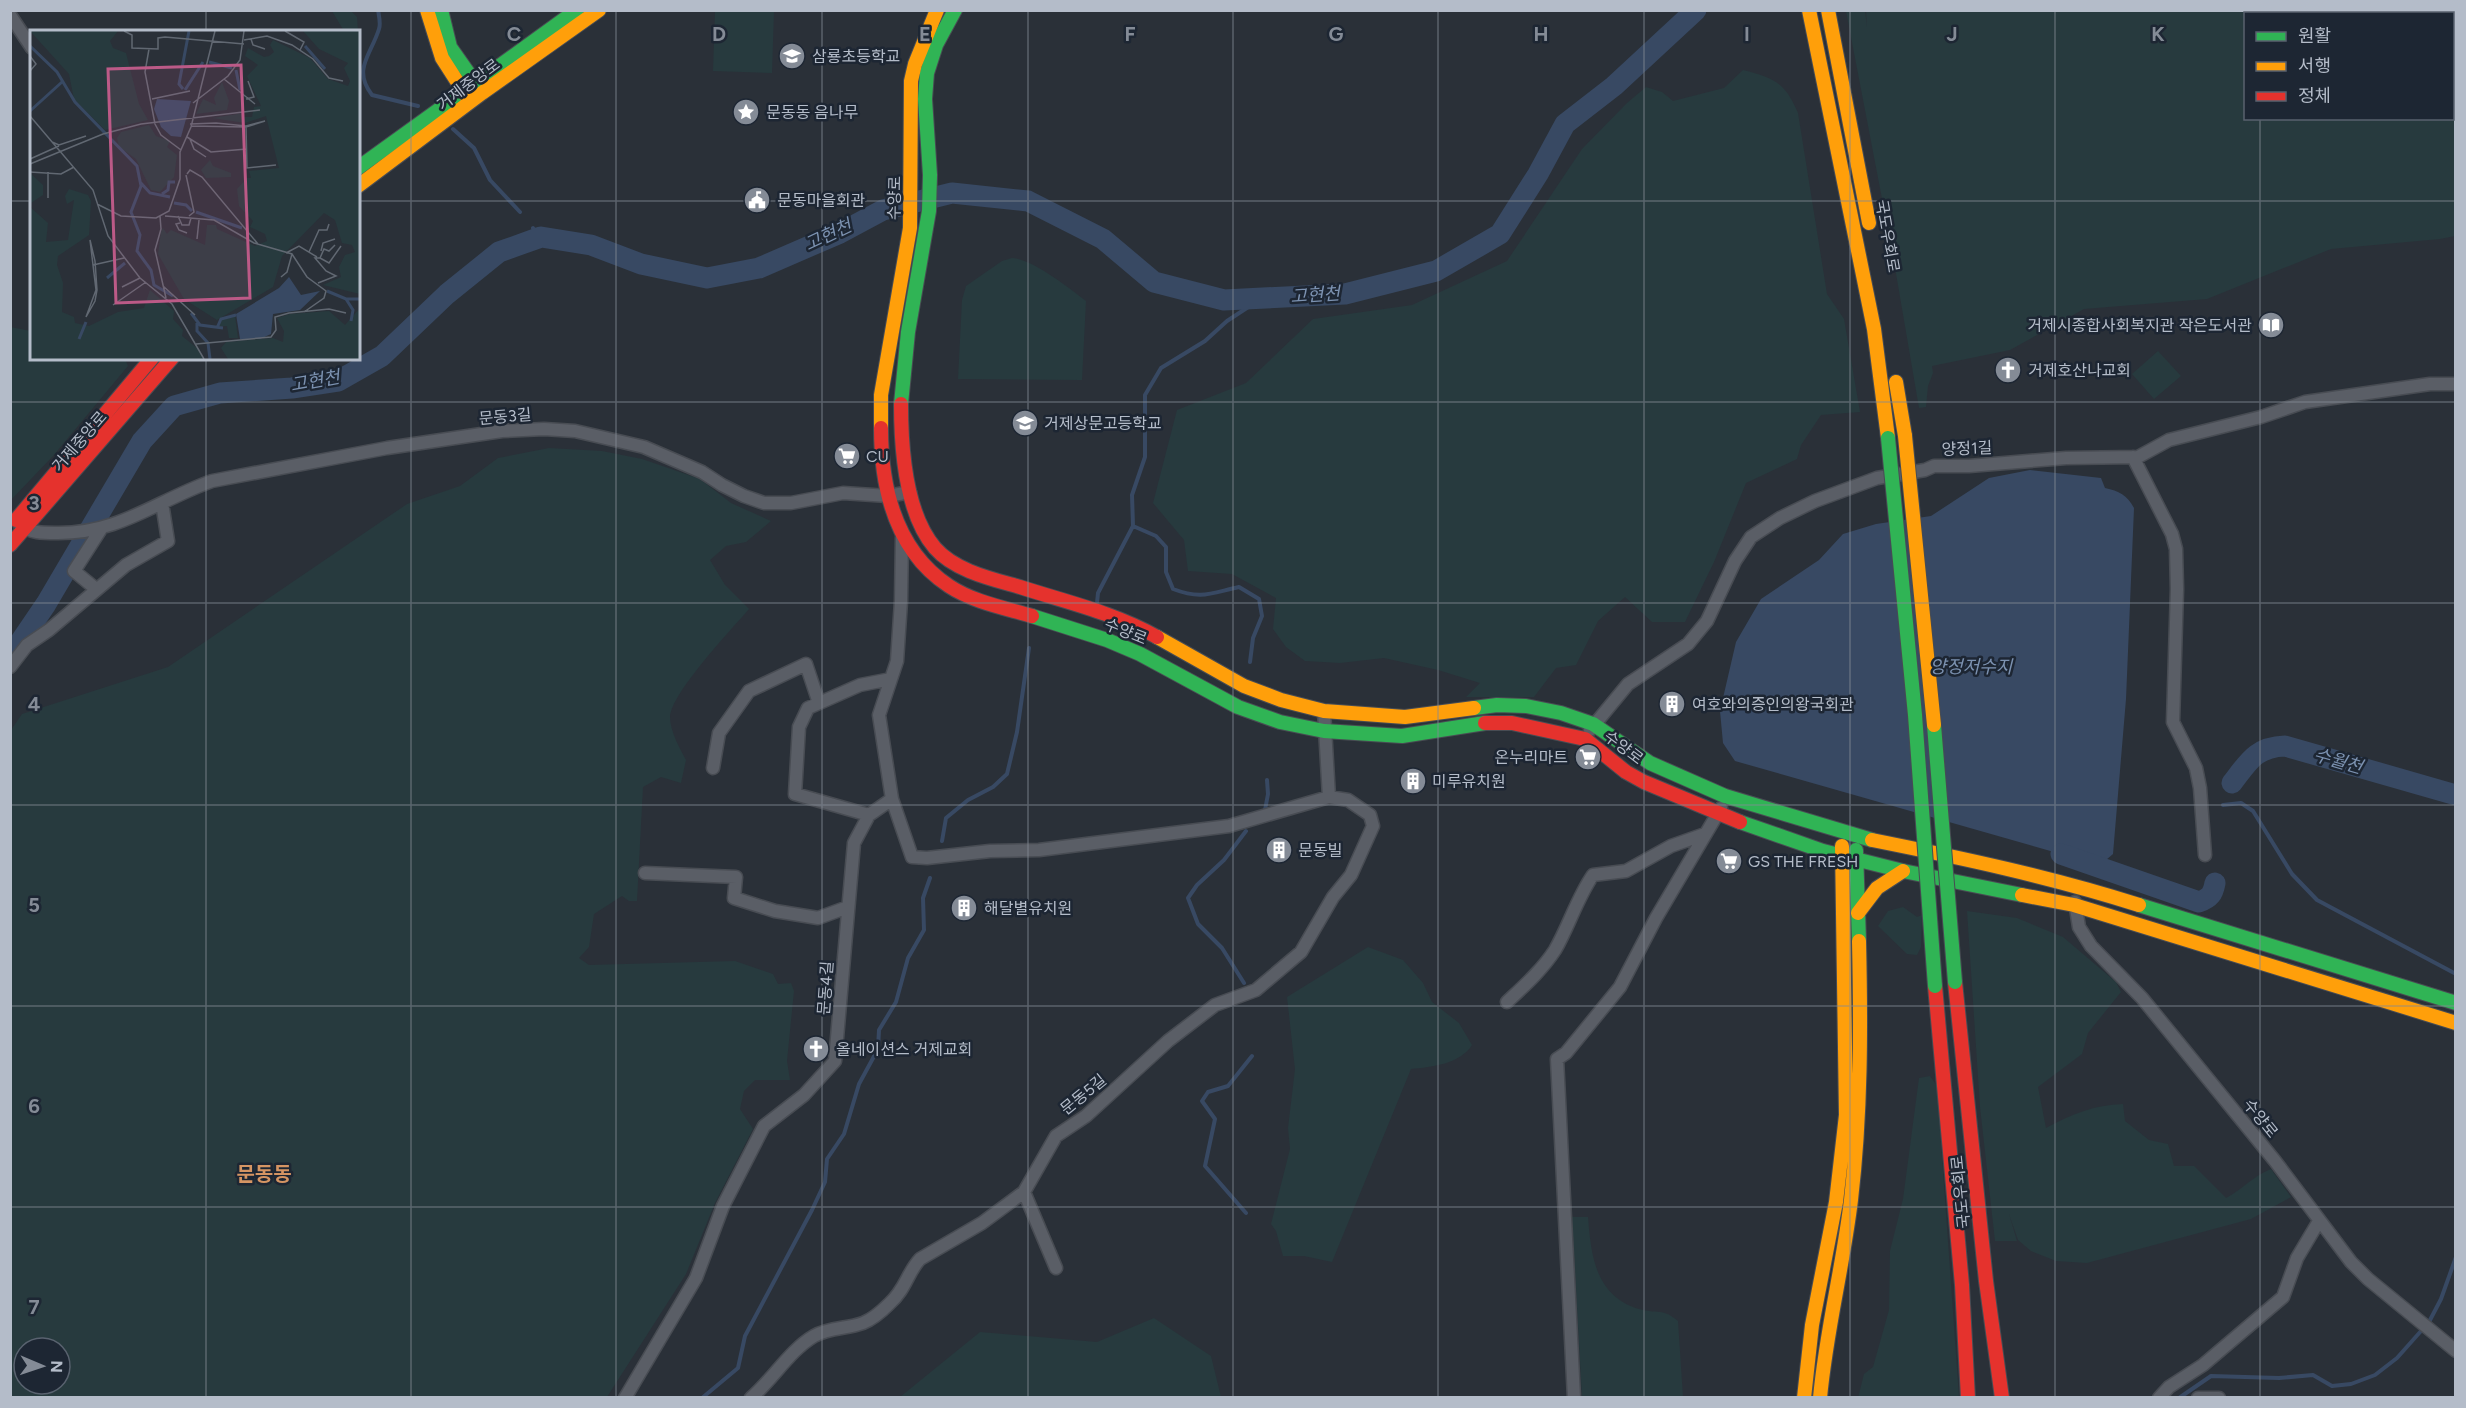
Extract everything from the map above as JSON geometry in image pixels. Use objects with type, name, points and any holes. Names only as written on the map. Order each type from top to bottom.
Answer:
[{"type":"main road","points":[[427,10],[430,29],[440,56],[478,88]]},
{"type":"main road","points":[[441,10],[462,91],[471,103]]},
{"type":"main road","name":"거제중앙로","points":[[360,185],[471,103],[478,88],[509,58],[577,10]]},
{"type":"main road","name":"거제중앙로","points":[[360,167],[462,91],[478,88],[599,10]]},
{"type":"main road","name":"수양로","points":[[937,10],[915,64],[911,81],[910,228],[881,395],[881,448],[888,496],[902,536],[919,562],[950,587],[972,597],[1123,647],[1238,706],[1280,722],[1324,732],[1402,736],[1487,723],[1512,723],[1585,739],[1626,772],[1644,783],[1718,815],[1823,851],[1903,871],[2074,905],[2456,1023]]},
{"type":"main road","name":"수양로","points":[[955,10],[941,35],[926,81],[930,167],[929,221],[912,309],[900,395],[901,440],[917,520],[939,552],[961,567],[1112,616],[1145,630],[1244,686],[1281,700],[1324,711],[1405,717],[1497,705],[1526,706],[1561,713],[1593,724],[1650,763],[1725,796],[1856,837],[1977,861],[2079,886],[2456,1003]]},
{"type":"main road","points":[[1797,10],[1817,56]]},
{"type":"main road","points":[[1809,10],[1817,56]]},
{"type":"main road","points":[[1828,10],[1836,43]]},
{"type":"main road","points":[[1835,10],[1836,43]]},
{"type":"main road","name":"국도우회로","points":[[1836,43],[1870,231]]},
{"type":"main road","name":"국도우회로","points":[[1817,56],[1874,329],[1888,438],[1915,715],[1935,986],[1962,1285],[1968,1398]]},
{"type":"main road","points":[[457,70],[485,70],[509,58]]},
{"type":"main road","points":[[442,107],[452,92],[457,70]]},
{"type":"main road","points":[[1885,311],[1890,345]]},
{"type":"main road","name":"거제중앙로","points":[[10,545],[17,525],[150,360]]},
{"type":"main road","name":"거제중앙로","points":[[17,525],[170,360]]},
{"type":"main road","name":"국도우회로","points":[[1894,368],[1905,436],[1933,713],[1954,982],[1985,1270],[2002,1398]]},
{"type":"main road","points":[[1804,1398],[1812,1325],[1836,1202],[1846,1115],[1841,832]]},
{"type":"main road","points":[[1820,1398],[1827,1327],[1850,1203],[1859,1115],[1856,837]]},
{"type":"main road","points":[[1823,851],[1836,861],[1843,875]]},
{"type":"main road","points":[[1858,913],[1864,900],[1878,885],[1903,871]]},
{"type":"street","points":[[10,15],[30,45]]},
{"type":"street","name":"양정1길","points":[[1585,739],[1593,724],[1628,684],[1688,644],[1707,621],[1735,561],[1751,537],[1780,518],[1815,501],[1877,478],[1925,470],[1934,466],[1968,466],[2066,458],[2133,457],[2155,449],[2169,440],[2261,417],[2305,402],[2430,384],[2456,384]]},
{"type":"street","name":"문동3길","points":[[17,525],[40,533],[101,529],[129,520],[189,489],[241,475],[399,446],[502,431],[544,429],[575,431],[644,447],[702,472],[736,492],[764,502],[791,503],[843,493],[888,496],[910,492]]},
{"type":"street","points":[[2133,457],[2172,534],[2176,549],[2173,722],[2196,768],[2200,788],[2205,855]]},
{"type":"street","points":[[10,668],[27,645],[50,630],[96,589],[126,565],[168,541],[162,503]]},
{"type":"street","points":[[96,589],[74,571],[101,529]]},
{"type":"street","points":[[902,536],[897,662],[879,715],[892,799],[912,857],[927,858],[990,851],[1039,850],[1229,826],[1329,797],[1324,711]]},
{"type":"street","points":[[713,768],[719,733],[749,691],[806,664],[819,703]]},
{"type":"street","points":[[869,815],[795,794],[799,728],[807,708],[861,685],[891,679]]},
{"type":"street","points":[[1574,1398],[1557,1059],[1566,1053],[1620,987],[1656,918],[1718,815],[1725,796]]},
{"type":"street","name":"문동5길","points":[[751,1398],[778,1372],[799,1345],[829,1329],[863,1323],[877,1315],[904,1289],[913,1267],[920,1259],[982,1223],[1024,1192],[1056,1136],[1086,1116],[1168,1041],[1215,1005],[1256,990],[1301,952],[1333,897],[1351,875],[1373,826],[1370,815],[1355,805],[1329,797]]},
{"type":"street","name":"문동4길","points":[[625,1398],[696,1278],[723,1206],[764,1126],[804,1095],[835,1061],[854,843],[869,815],[892,799]]},
{"type":"street","points":[[1507,1002],[1546,963],[1556,948],[1581,892],[1593,875],[1626,871],[1671,846],[1705,834]]},
{"type":"street","points":[[645,873],[736,877],[734,898],[775,911],[818,918],[848,907]]},
{"type":"street","points":[[2074,905],[2079,886]]},
{"type":"street","name":"수양로","points":[[2074,905],[2079,927],[2091,946],[2142,998],[2275,1161],[2351,1262],[2456,1351]]},
{"type":"street","points":[[1024,1192],[1056,1268]]},
{"type":"street","points":[[2159,1398],[2169,1387],[2203,1365],[2283,1297],[2297,1258],[2319,1221]]},
{"type":"street","points":[[2198,1398],[2219,1398]]},
{"type":"green space","points":[[332,11],[351,11],[357,17],[358,30],[343,30]]},
{"type":"green space","points":[[715,11],[774,11],[772,73],[713,71]]},
{"type":"green space","points":[[1846,11],[1865,11],[1867,27],[1866,11],[2455,11],[2455,236],[2331,249],[2207,299],[2084,309],[2010,350],[1932,366],[1933,373],[1928,386],[1926,407],[1919,408],[1893,256]]},
{"type":"green space","points":[[1743,70],[1777,83],[1788,94],[1798,113],[1827,294],[1844,319],[1860,412],[1821,415],[1801,445],[1797,459],[1746,483],[1714,562],[1685,622],[1652,622],[1625,597],[1598,621],[1576,665],[1556,668],[1534,697],[1466,697],[1480,683],[1438,670],[1384,658],[1340,663],[1305,661],[1286,647],[1273,629],[1276,598],[1232,574],[1188,571],[1184,540],[1153,503],[1177,410],[1246,383],[1313,319],[1412,305],[1507,261],[1582,149],[1646,87],[1662,92],[1673,101],[1724,88]]},
{"type":"green space","points":[[1012,258],[1040,268],[1086,301],[1082,380],[958,379],[962,300],[966,286],[1002,261]]},
{"type":"green space","points":[[10,327],[30,331],[30,360],[125,360],[128,366],[53,456],[11,500]]},
{"type":"green space","points":[[2158,351],[2181,376],[2154,399],[2132,374]]},
{"type":"green space","points":[[549,448],[602,451],[642,459],[700,479],[731,503],[771,521],[746,542],[726,546],[710,560],[725,585],[749,609],[691,677],[673,706],[670,717],[672,728],[686,760],[681,783],[661,777],[643,787],[637,901],[629,901],[622,896],[594,914],[589,947],[579,958],[589,965],[735,961],[773,974],[778,984],[791,983],[794,991],[787,1061],[790,1080],[755,1080],[744,1091],[740,1109],[753,1129],[715,1203],[686,1274],[607,1397],[11,1397],[11,730],[22,714],[168,667],[407,504],[460,486],[498,458]]},
{"type":"green space","points":[[1903,907],[1917,917],[1922,915],[1921,947],[1917,955],[1907,954],[1878,926],[1888,911]]},
{"type":"green space","points":[[1967,911],[2017,918],[2063,937],[2116,982],[2121,992],[2088,1033],[2082,1054],[2038,1087],[2046,1128],[2083,1111],[2123,1104],[2125,1121],[2149,1140],[2168,1144],[2174,1166],[2194,1166],[2226,1198],[2271,1169],[2291,1197],[2251,1219],[2087,1263],[2056,1261],[2031,1251],[2018,1240],[2009,1214],[2017,1241],[1995,1241],[1980,1107]]},
{"type":"green space","points":[[1368,947],[1403,960],[1423,983],[1432,1002],[1459,1023],[1472,1045],[1453,1060],[1436,1066],[1411,1069],[1332,1262],[1304,1256],[1283,1256],[1276,1231],[1271,1224],[1290,1149],[1288,1128],[1295,1069],[1287,997]]},
{"type":"green space","points":[[1930,1076],[1937,1086],[1959,1397],[1858,1398],[1864,1374],[1873,1367],[1889,1310],[1890,1251],[1903,1199],[1919,1078]]},
{"type":"green space","points":[[1572,1217],[1588,1217],[1591,1246],[1598,1272],[1604,1284],[1613,1294],[1624,1303],[1639,1309],[1664,1313],[1678,1321],[1683,1397],[1582,1397]]},
{"type":"green space","points":[[1154,1318],[1211,1356],[1221,1397],[900,1397],[980,1332],[1097,1342]]},
{"type":"water","name":"양정저수지","points":[[2030,470],[2101,478],[2105,488],[2122,494],[2134,508],[2126,699],[2113,854],[2106,860],[2061,854],[1735,761],[1723,743],[1720,711],[1736,642],[1761,599],[1819,560],[1843,534],[1876,524],[1931,516],[1989,478]]},
{"type":"waterway","points":[[378,10],[380,27],[363,70],[366,86],[372,95],[418,106]]},
{"type":"waterway","name":"고현천","points":[[10,657],[46,604],[142,441],[174,406],[220,393],[292,388],[338,381],[382,356],[447,294],[499,252],[541,237],[591,245],[641,264],[707,278],[759,268],[840,233],[883,210],[952,193],[1028,201],[1103,239],[1154,282],[1224,300],[1345,294],[1436,271],[1500,234],[1538,174],[1565,124],[1614,86],[1696,10]]},
{"type":"waterway","points":[[453,129],[474,148],[490,180],[520,212]]},
{"type":"waterway","points":[[533,228],[541,237]]},
{"type":"waterway","points":[[1097,603],[1098,593],[1133,526],[1132,495],[1145,457],[1145,395],[1161,368],[1205,341],[1227,321],[1262,298]]},
{"type":"waterway","points":[[1133,526],[1156,536],[1166,547],[1166,572],[1173,589],[1199,595],[1239,587],[1259,599],[1262,616],[1253,638],[1250,662]]},
{"type":"waterway","points":[[942,841],[946,818],[968,800],[993,787],[1007,774],[1017,732],[1029,648]]},
{"type":"waterway","name":"수월천","points":[[2232,783],[2260,752],[2285,746],[2456,795]]},
{"type":"waterway","points":[[1265,810],[1268,794],[1267,780]]},
{"type":"waterway","points":[[2223,805],[2241,803],[2253,811],[2292,874],[2317,900],[2456,974]]},
{"type":"waterway","points":[[1244,983],[1222,948],[1198,924],[1188,898],[1197,885],[1224,860],[1246,831]]},
{"type":"waterway","name":"수월천","points":[[2061,854],[2199,902],[2210,895],[2215,883]]},
{"type":"waterway","points":[[702,1398],[738,1368],[745,1336],[825,1182],[827,1159],[844,1134],[859,1084],[878,1049],[879,1030],[896,1002],[908,958],[924,930],[923,898],[930,878]]},
{"type":"waterway","points":[[1246,1213],[1205,1166],[1215,1119],[1202,1101],[1208,1092],[1228,1086],[1252,1056]]},
{"type":"waterway","points":[[2179,1398],[2211,1376],[2279,1378],[2313,1375],[2332,1386],[2351,1384],[2375,1375],[2397,1358],[2429,1322],[2441,1299],[2456,1257]]},
{"type":"traffic: fast","points":[[441,10],[450,47],[481,91]]},
{"type":"traffic: fast","points":[[360,167],[577,10]]},
{"type":"traffic: fast","points":[[901,404],[908,332],[929,211],[930,175],[925,99],[927,73],[936,45],[955,10]]},
{"type":"traffic: fast","points":[[1888,438],[1915,715],[1935,986]]},
{"type":"traffic: fast","points":[[1032,616],[1107,640],[1140,654],[1238,707],[1280,722],[1324,731],[1402,736],[1485,723]]},
{"type":"traffic: fast","points":[[1474,708],[1497,705],[1526,706],[1561,713],[1593,724],[1650,763],[1725,796],[1872,840]]},
{"type":"traffic: fast","points":[[1934,725],[1955,982]]},
{"type":"traffic: fast","points":[[1740,822],[1823,851],[1903,871],[2022,895]]},
{"type":"traffic: fast","points":[[1856,850],[1859,941]]},
{"type":"traffic: fast","points":[[2139,905],[2456,1003]]},
{"type":"traffic: slow","points":[[427,10],[442,58],[469,100]]},
{"type":"traffic: slow","points":[[360,184],[482,93],[599,10]]},
{"type":"traffic: slow","points":[[881,428],[881,395],[910,228],[911,81],[915,64],[937,10]]},
{"type":"traffic: slow","points":[[1809,10],[1874,329],[1888,438]]},
{"type":"traffic: slow","points":[[1828,10],[1869,223]]},
{"type":"traffic: slow","points":[[1896,382],[1905,436]]},
{"type":"traffic: slow","points":[[1905,436],[1934,725]]},
{"type":"traffic: slow","points":[[1157,637],[1244,686],[1281,700],[1324,711],[1405,717],[1474,708]]},
{"type":"traffic: slow","points":[[1872,840],[2006,869],[2139,905]]},
{"type":"traffic: slow","points":[[1804,1398],[1812,1325],[1836,1202],[1846,1115],[1842,846]]},
{"type":"traffic: slow","points":[[1858,913],[1877,888],[1903,871]]},
{"type":"traffic: slow","points":[[2022,895],[2074,905],[2456,1023]]},
{"type":"traffic: slow","points":[[1820,1398],[1826,1348],[1848,1225],[1857,1135],[1860,1070],[1859,941]]},
{"type":"traffic: jam","points":[[16,520],[150,360]]},
{"type":"traffic: jam","points":[[10,545],[170,360]]},
{"type":"traffic: jam","points":[[901,404],[904,459],[911,498],[925,534],[943,556],[975,573],[1107,615],[1157,637]]},
{"type":"traffic: jam","points":[[881,428],[884,474],[889,496],[904,537],[916,555],[931,572],[958,592],[989,604],[1032,616]]},
{"type":"traffic: jam","points":[[1485,723],[1512,723],[1585,739],[1626,772],[1644,782],[1740,822]]},
{"type":"traffic: jam","points":[[1955,982],[1986,1281],[2002,1398]]},
{"type":"traffic: jam","points":[[1935,986],[1962,1285],[1968,1398]]},
{"type":"place","name":"삼룡초등학교","points":[[792,56]]},
{"type":"place","name":"문동동 음나무","points":[[746,112]]},
{"type":"place","name":"문동마을회관","points":[[757,200]]},
{"type":"place","name":"거제시종합사회복지관 작은도서관","points":[[2271,325]]},
{"type":"place","name":"거제호산나교회","points":[[2008,370]]},
{"type":"place","name":"거제상문고등학교","points":[[1025,423]]},
{"type":"place","name":"CU","points":[[847,456]]},
{"type":"place","name":"여호와의증인의왕국회관","points":[[1672,704]]},
{"type":"place","name":"온누리마트","points":[[1588,757]]},
{"type":"place","name":"미루유치원","points":[[1413,781]]},
{"type":"place","name":"문동빌","points":[[1279,850]]},
{"type":"place","name":"GS THE FRESH","points":[[1729,861]]},
{"type":"place","name":"해달별유치원","points":[[964,908]]},
{"type":"place","name":"올네이션스 거제교회","points":[[816,1049]]},
{"type":"district","name":"문동동","points":[[264,1174]]}]
